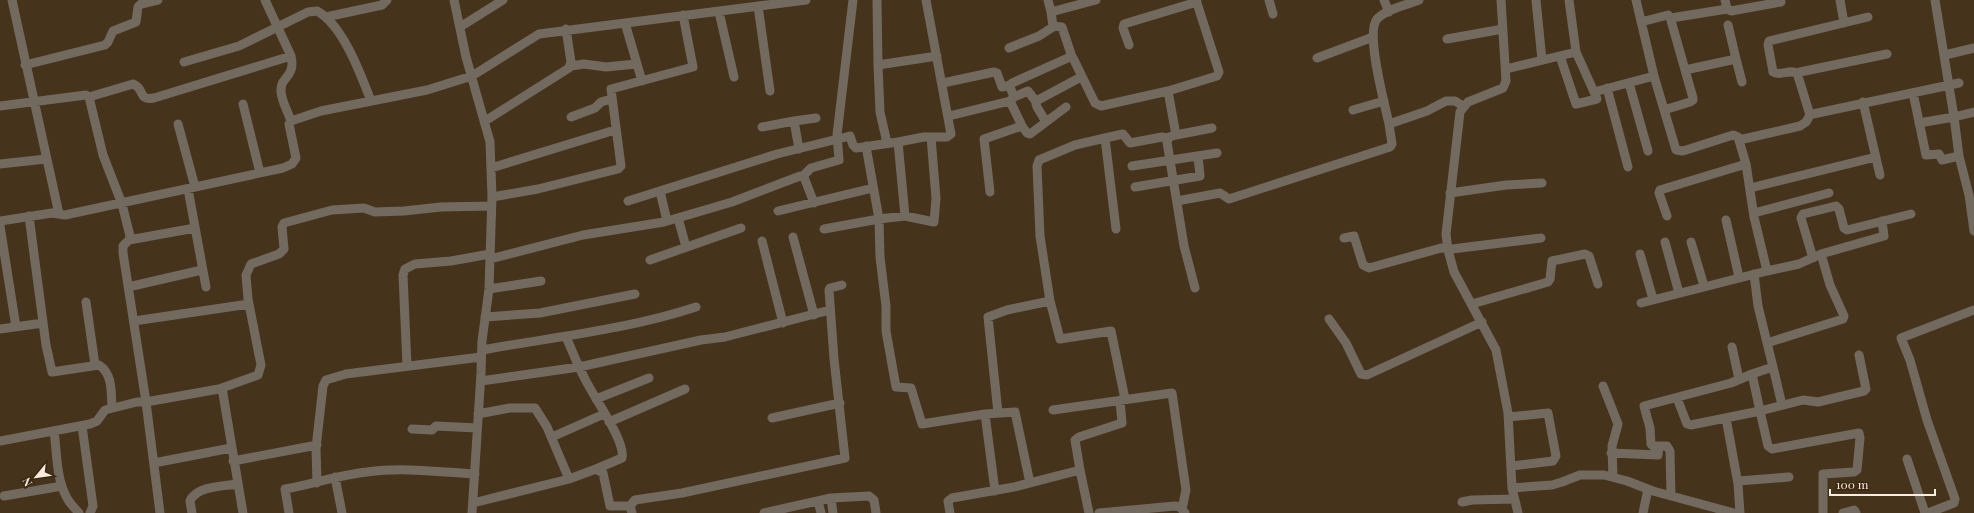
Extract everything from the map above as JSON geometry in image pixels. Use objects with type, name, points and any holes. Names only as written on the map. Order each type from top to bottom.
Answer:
[{"type":"street","points":[[12,0],[25,65],[59,214]]},
{"type":"street","points":[[25,65],[105,45],[113,31],[136,22],[138,7],[141,4],[158,0]]},
{"type":"street","points":[[0,221],[30,216],[65,215],[122,204],[283,168],[294,162],[296,158],[289,124],[291,121],[281,91],[282,85],[291,72],[293,66],[291,56],[265,0]]},
{"type":"street","points":[[326,17],[382,5],[387,0]]},
{"type":"street","points":[[454,0],[472,76],[490,142],[491,168],[492,201],[489,289],[481,354],[481,381],[472,513]]},
{"type":"street","points":[[460,27],[490,3],[503,0]]},
{"type":"street","points":[[291,121],[320,111],[427,90],[472,76],[539,34],[566,29],[719,12],[737,5],[758,6],[806,0]]},
{"type":"street","points":[[407,366],[403,275],[405,269],[415,264],[490,256],[583,235],[667,221],[732,202],[803,176],[811,168],[839,160],[837,139],[852,0]]},
{"type":"street","points":[[877,0],[880,112],[887,143]]},
{"type":"street","points":[[628,201],[798,149],[850,136],[855,148],[931,137],[950,136],[951,130],[949,116],[926,0]]},
{"type":"street","points":[[1048,0],[1054,27]]},
{"type":"street","points":[[1051,12],[1096,0]]},
{"type":"street","points":[[1269,0],[1273,14]]},
{"type":"street","points":[[1384,0],[1389,12]]},
{"type":"street","points":[[1177,201],[1220,193],[1229,199],[1390,147],[1392,144],[1389,124],[1374,49],[1374,24],[1377,19],[1389,12],[1419,0]]},
{"type":"street","points":[[1501,0],[1506,81],[1502,88],[1475,99],[1463,106],[1460,112],[1446,234],[1447,248],[1454,272],[1496,350],[1508,417],[1512,466],[1512,488],[1518,513]]},
{"type":"street","points":[[1536,0],[1542,60]]},
{"type":"street","points":[[1560,56],[1576,104],[1597,100],[1576,52],[1569,0]]},
{"type":"street","points":[[1636,0],[1654,76],[1675,147],[1679,152],[1733,135],[1737,136],[1739,140],[1746,164],[1754,213],[1767,271]]},
{"type":"street","points":[[1840,0],[1844,23]]},
{"type":"street","points":[[1935,0],[1959,156],[1969,195],[1974,232]]},
{"type":"street","points":[[1009,48],[1039,36],[1054,27],[1062,27],[1081,77],[1095,103],[1101,106],[1168,91],[1218,76],[1220,74],[1196,1],[1124,24],[1123,28],[1129,45]]},
{"type":"street","points":[[1641,22],[1668,15],[1671,18],[1726,4],[1731,11],[1780,2]]},
{"type":"street","points":[[758,6],[770,91]]},
{"type":"street","points":[[184,62],[239,46],[308,12],[317,11],[326,17],[350,52],[358,66],[371,101]]},
{"type":"street","points":[[719,12],[734,77]]},
{"type":"street","points":[[0,441],[82,426],[97,421],[105,410],[112,407],[222,388],[254,378],[261,371],[249,304],[246,274],[251,264],[279,254],[284,249],[282,227],[288,220],[332,210],[359,208],[375,212],[404,211],[492,201],[615,171],[621,166],[610,91],[612,88],[694,66],[683,15]]},
{"type":"street","points":[[1739,140],[1800,126],[1806,122],[1810,115],[1798,74],[1793,71],[1777,74],[1773,72],[1768,46],[1769,41],[1868,17]]},
{"type":"street","points":[[1664,110],[1693,100],[1671,18]]},
{"type":"street","points":[[625,23],[642,81]]},
{"type":"street","points":[[1728,25],[1742,82]]},
{"type":"street","points":[[566,29],[571,66]]},
{"type":"street","points":[[1447,39],[1503,29]]},
{"type":"street","points":[[1317,58],[1373,37]]},
{"type":"street","points":[[1949,54],[1974,48]]},
{"type":"street","points":[[1506,69],[1576,52]]},
{"type":"street","points":[[1798,74],[1803,70],[1887,54]]},
{"type":"street","points":[[0,106],[86,95],[89,97],[133,84],[141,88],[144,97],[147,99],[154,98],[291,56]]},
{"type":"street","points":[[878,65],[937,56]]},
{"type":"street","points":[[943,83],[994,72],[997,73],[1002,87],[1011,85],[1072,56]]},
{"type":"street","points":[[1685,70],[1736,59]]},
{"type":"street","points":[[484,118],[535,91],[571,66],[584,64],[606,67],[636,64]]},
{"type":"street","points":[[1594,92],[1654,76]]},
{"type":"street","points":[[1035,100],[1081,77]]},
{"type":"street","points":[[1629,83],[1648,152]]},
{"type":"street","points":[[1810,115],[1863,102],[1959,83]]},
{"type":"street","points":[[1011,85],[1012,99],[1022,126],[1028,134],[1066,107]]},
{"type":"street","points":[[1606,88],[1628,167]]},
{"type":"street","points":[[949,116],[1012,99],[1028,91],[1035,100],[1037,107],[1046,122]]},
{"type":"street","points":[[1168,91],[1172,136],[1170,161],[1184,246],[1195,288]]},
{"type":"street","points":[[1913,93],[1927,155],[1937,154],[1943,160],[1959,156]]},
{"type":"street","points":[[89,97],[104,155],[122,204],[130,236],[129,240]]},
{"type":"street","points":[[571,117],[595,108],[601,102],[611,99]]},
{"type":"street","points":[[1353,110],[1384,101]]},
{"type":"street","points":[[1389,124],[1426,111],[1446,101],[1455,101],[1463,106]]},
{"type":"street","points":[[1863,102],[1880,175]]},
{"type":"street","points":[[243,104],[260,173]]},
{"type":"street","points":[[1919,123],[1974,112]]},
{"type":"street","points":[[762,127],[816,118]]},
{"type":"street","points":[[794,121],[798,149]]},
{"type":"street","points":[[178,124],[192,188],[195,228],[206,287]]},
{"type":"street","points":[[990,192],[983,140],[1022,126]]},
{"type":"street","points":[[1088,513],[1075,440],[1079,437],[1122,423],[1122,399],[1111,332],[1060,339],[1050,301],[1040,236],[1038,162],[1042,158],[1075,145],[1123,134],[1130,142],[1212,128]]},
{"type":"street","points":[[491,168],[615,130]]},
{"type":"street","points":[[824,229],[905,216],[934,222],[936,198],[931,137]]},
{"type":"street","points":[[1105,138],[1116,229]]},
{"type":"street","points":[[898,142],[905,216]]},
{"type":"street","points":[[866,146],[879,219],[880,257],[886,306],[886,331],[896,387],[911,388],[922,424],[1013,411],[1016,414],[1030,483]]},
{"type":"street","points":[[1132,166],[1217,153]]},
{"type":"street","points":[[1135,187],[1201,175],[1198,156]]},
{"type":"street","points":[[1750,188],[1876,157]]},
{"type":"street","points":[[0,164],[46,158]]},
{"type":"street","points":[[1666,216],[1659,193],[1660,190],[1746,164]]},
{"type":"street","points":[[803,176],[814,203]]},
{"type":"street","points":[[1450,193],[1506,185],[1542,183]]},
{"type":"street","points":[[778,211],[873,188]]},
{"type":"street","points":[[660,191],[667,221]]},
{"type":"street","points":[[1754,213],[1829,193]]},
{"type":"street","points":[[1767,343],[1843,319],[1844,316],[1817,256],[1802,214],[1836,206],[1839,209],[1845,230],[1911,214]]},
{"type":"street","points":[[30,216],[43,323],[52,372],[95,365],[99,365],[106,369],[110,380],[112,407]]},
{"type":"street","points":[[678,218],[686,247]]},
{"type":"street","points":[[1726,220],[1739,277]]},
{"type":"street","points":[[1641,303],[1739,277],[1799,264],[1817,256],[1884,236],[1882,221]]},
{"type":"street","points":[[0,226],[16,327]]},
{"type":"street","points":[[160,513],[146,402],[123,246],[129,240],[195,228]]},
{"type":"street","points":[[650,260],[741,228]]},
{"type":"street","points":[[1344,238],[1354,236],[1363,265],[1366,268],[1441,248],[1452,249],[1541,238]]},
{"type":"street","points":[[793,237],[814,315]]},
{"type":"street","points":[[762,242],[783,323]]},
{"type":"street","points":[[1665,242],[1679,293]]},
{"type":"street","points":[[1691,242],[1704,286]]},
{"type":"street","points":[[1472,304],[1548,282],[1550,279],[1551,261],[1585,254],[1589,256],[1598,284]]},
{"type":"street","points":[[1640,254],[1653,299]]},
{"type":"street","points":[[128,287],[202,270]]},
{"type":"street","points":[[1754,274],[1758,306],[1782,405]]},
{"type":"street","points":[[489,289],[541,281]]},
{"type":"street","points":[[596,469],[603,473],[610,506],[631,510],[634,500],[682,493],[844,459],[846,455],[834,359],[829,289],[842,285]]},
{"type":"street","points":[[486,317],[540,313],[635,294]]},
{"type":"street","points":[[998,413],[988,317],[1007,310],[1050,301]]},
{"type":"street","points":[[86,302],[95,365]]},
{"type":"street","points":[[134,321],[249,304]]},
{"type":"street","points":[[316,483],[317,445],[322,386],[326,380],[346,374],[481,354],[648,321],[696,307]]},
{"type":"street","points":[[481,381],[579,367],[687,343],[725,337],[830,310]]},
{"type":"street","points":[[1907,459],[1926,513],[1954,503],[1956,499],[1927,420],[1910,360],[1901,338],[1974,310]]},
{"type":"street","points":[[1329,319],[1346,343],[1361,374],[1367,375],[1482,322]]},
{"type":"street","points":[[0,329],[43,323]]},
{"type":"street","points":[[473,503],[528,488],[570,479],[622,458],[623,453],[609,422],[579,367],[566,337]]},
{"type":"street","points":[[1732,347],[1739,379]]},
{"type":"street","points":[[1678,398],[1688,425],[1804,400],[1818,402],[1864,391],[1866,389],[1859,356]]},
{"type":"street","points":[[1671,496],[1670,450],[1667,446],[1651,444],[1650,428],[1643,408],[1731,383],[1773,367]]},
{"type":"street","points":[[1752,374],[1768,446],[1772,449],[1859,432],[1860,438],[1857,470],[1854,472],[1823,474],[1823,513]]},
{"type":"street","points":[[596,399],[649,378]]},
{"type":"street","points":[[1603,386],[1618,424],[1613,438],[1613,477]]},
{"type":"street","points":[[222,388],[233,461],[243,513]]},
{"type":"street","points":[[609,422],[685,389]]},
{"type":"street","points":[[1053,410],[1122,399],[1173,394],[1186,490],[1184,511],[1175,506],[1099,513]]},
{"type":"street","points":[[772,418],[840,403]]},
{"type":"street","points":[[478,414],[510,408],[535,408],[552,437],[570,479]]},
{"type":"street","points":[[1508,417],[1548,413],[1556,456],[1553,461],[1512,466]]},
{"type":"street","points":[[552,437],[604,414]]},
{"type":"street","points":[[985,414],[995,491]]},
{"type":"street","points":[[1726,418],[1738,480],[1740,513]]},
{"type":"street","points":[[82,426],[93,506],[90,513]]},
{"type":"street","points":[[412,429],[432,430],[436,426],[477,428]]},
{"type":"street","points":[[54,431],[62,486],[67,500],[78,513]]},
{"type":"street","points":[[233,461],[317,445]]},
{"type":"street","points":[[1612,453],[1658,455],[1659,446]]},
{"type":"street","points":[[154,463],[231,448]]},
{"type":"street","points":[[289,513],[286,489],[316,483],[335,477],[368,472],[403,470],[475,474]]},
{"type":"street","points":[[950,513],[949,499],[995,491],[1080,470]]},
{"type":"street","points":[[1512,488],[1552,485],[1580,475],[1604,475],[1627,481],[1648,490],[1713,510],[1734,513]]},
{"type":"street","points":[[335,477],[342,513]]},
{"type":"street","points":[[1738,480],[1789,477]]},
{"type":"street","points":[[192,513],[190,501],[195,494],[212,488],[237,484]]},
{"type":"street","points":[[4,496],[62,486]]},
{"type":"street","points":[[1643,513],[1648,490]]},
{"type":"street","points":[[764,513],[830,498],[871,497],[874,500],[876,513]]},
{"type":"street","points":[[830,498],[833,513]]},
{"type":"street","points":[[1462,502],[1472,500],[1514,499]]},
{"type":"street","points":[[818,501],[821,513]]},
{"type":"street","points":[[1843,513],[1854,510],[1856,513]]}]
